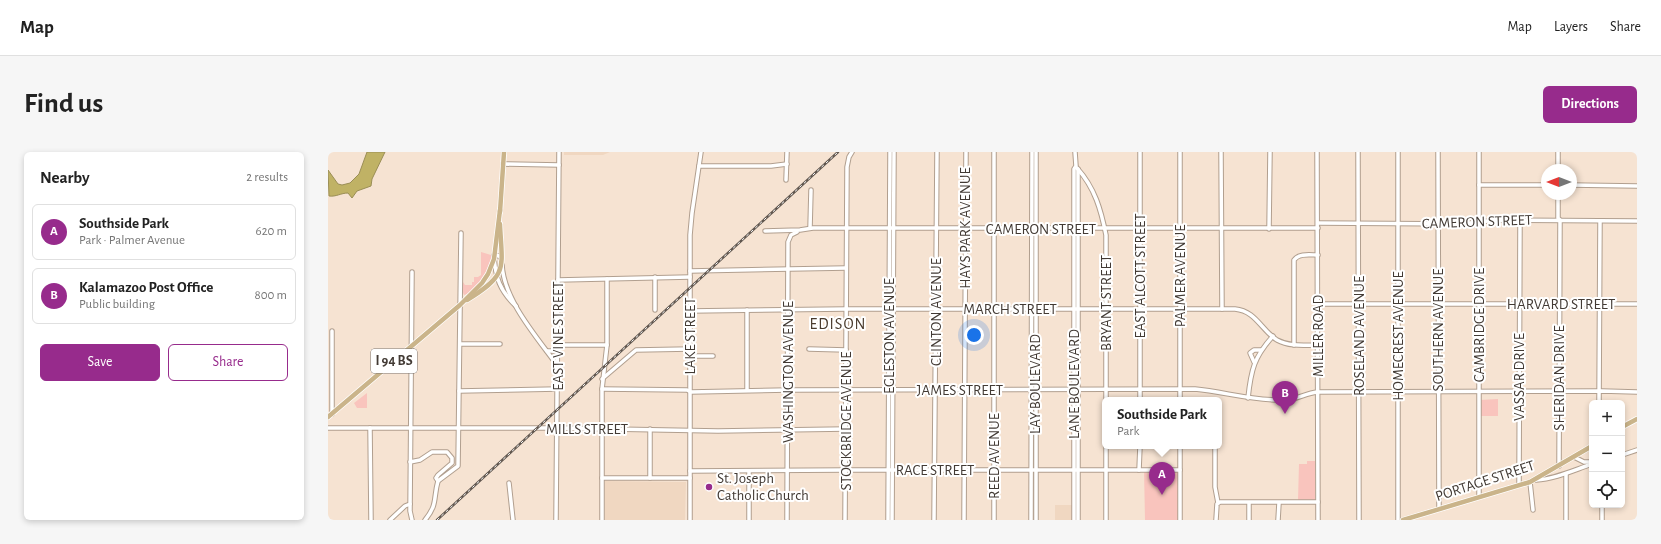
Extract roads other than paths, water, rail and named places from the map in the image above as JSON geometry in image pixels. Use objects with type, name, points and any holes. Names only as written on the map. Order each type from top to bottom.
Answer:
[{"type":"main road","name":"I 94 BS","points":[[330,416],[460,305],[486,278],[494,255],[500,210],[504,152]]},
{"type":"main road","name":"I 94 BS","points":[[460,305],[487,287],[496,278],[502,260],[500,210]]},
{"type":"main road","points":[[1625,425],[1637,419]]},
{"type":"main road","name":"PORTAGE STREET","points":[[1403,520],[1536,480],[1589,448]]},
{"type":"street","name":"EAST VINE STREET","points":[[556,520],[559,152]]},
{"type":"street","name":"LAKE STREET","points":[[690,520],[691,218],[701,152]]},
{"type":"street","points":[[786,180],[787,152]]},
{"type":"street","name":"EGLESTON AVENUE","points":[[890,152],[892,188]]},
{"type":"street","name":"EGLESTON AVENUE","points":[[888,520],[890,510],[891,228],[894,152]]},
{"type":"street","name":"CLINTON AVENUE","points":[[934,520],[937,152]]},
{"type":"street","name":"HAYS PARK AVENUE","points":[[964,520],[966,152]]},
{"type":"street","name":"REED AVENUE","points":[[994,152],[994,520]]},
{"type":"street","name":"LAY BOULEVARD","points":[[1032,152],[1034,188]]},
{"type":"street","name":"LAY BOULEVARD","points":[[1031,520],[1033,509],[1034,390],[1033,229],[1036,152]]},
{"type":"street","name":"LANE BOULEVARD","points":[[1074,520],[1076,514],[1076,229],[1074,169],[1077,167],[1076,152]]},
{"type":"street","name":"EAST ALCOTT STREET","points":[[1140,152],[1140,397]]},
{"type":"street","name":"PALMER AVENUE","points":[[1180,152],[1180,397]]},
{"type":"street","points":[[1222,152],[1222,309]]},
{"type":"street","points":[[1270,152],[1270,229]]},
{"type":"street","name":"MILLER ROAD","points":[[1317,152],[1318,520]]},
{"type":"street","name":"ROSELAND AVENUE","points":[[1358,152],[1359,520]]},
{"type":"street","name":"HOMECREST AVENUE","points":[[1398,152],[1398,520]]},
{"type":"street","name":"SOUTHERN AVENUE","points":[[1438,152],[1439,509]]},
{"type":"street","name":"CAMBRIDGE DRIVE","points":[[1479,152],[1479,497]]},
{"type":"street","points":[[1558,152],[1558,164]]},
{"type":"street","name":"STOCKBRIDGE AVENUE","points":[[845,520],[847,167],[851,153]]},
{"type":"street","points":[[503,164],[559,165]]},
{"type":"street","points":[[699,166],[771,166],[787,164]]},
{"type":"street","name":"BRYANT STREET","points":[[1077,167],[1085,177],[1096,198],[1102,214],[1105,229],[1106,397]]},
{"type":"street","points":[[1479,185],[1541,185]]},
{"type":"street","points":[[1577,185],[1637,186]]},
{"type":"street","points":[[810,228],[811,190]]},
{"type":"street","name":"SHERIDAN DRIVE","points":[[1558,200],[1558,218],[1560,220],[1559,466]]},
{"type":"street","name":"CAMERON STREET","points":[[1318,223],[1438,224],[1497,220],[1637,221]]},
{"type":"street","name":"VASSAR DRIVE","points":[[1519,485],[1520,220]]},
{"type":"street","points":[[1599,400],[1600,221]]},
{"type":"street","name":"CAMERON STREET","points":[[765,231],[800,230],[810,228],[1318,228]]},
{"type":"street","name":"WASHINGTON AVENUE","points":[[787,520],[789,239],[792,234],[800,230]]},
{"type":"street","points":[[438,481],[458,466],[460,233]]},
{"type":"street","points":[[516,306],[508,293],[504,282],[502,260],[499,256],[494,255],[496,278],[557,366]]},
{"type":"street","points":[[1294,345],[1294,260],[1301,255],[1318,255]]},
{"type":"street","points":[[690,271],[846,268]]},
{"type":"street","points":[[412,272],[410,428],[410,504],[412,520]]},
{"type":"street","points":[[655,277],[655,310]]},
{"type":"street","points":[[558,280],[690,277]]},
{"type":"street","points":[[602,520],[602,379],[606,345],[607,279]]},
{"type":"street","name":"HARVARD STREET","points":[[1318,304],[1637,304]]},
{"type":"street","name":"MARCH STREET","points":[[690,311],[846,309],[1235,309],[1247,311],[1280,341],[1294,345],[1318,346]]},
{"type":"street","points":[[747,310],[747,390]]},
{"type":"street","points":[[330,416],[332,331]]},
{"type":"street","points":[[1248,398],[1254,362],[1261,350],[1273,336]]},
{"type":"street","points":[[460,344],[500,344]]},
{"type":"street","points":[[547,350],[554,351],[558,346],[606,345]]},
{"type":"street","points":[[602,379],[636,350],[690,349]]},
{"type":"street","points":[[809,349],[846,350]]},
{"type":"street","points":[[1254,362],[1250,353],[1254,350],[1261,350]]},
{"type":"street","points":[[690,356],[713,356]]},
{"type":"street","points":[[459,391],[558,389]]},
{"type":"street","name":"JAMES STREET","points":[[602,389],[687,390],[690,392],[846,389],[1180,389],[1201,390],[1261,400],[1290,400],[1308,393],[1318,392],[1359,391],[1637,392]]},
{"type":"street","name":"MILLS STREET","points":[[328,428],[557,428],[690,430],[846,429]]},
{"type":"street","points":[[370,428],[371,520]]},
{"type":"street","points":[[650,429],[650,478]]},
{"type":"street","points":[[1106,449],[1106,520]]},
{"type":"street","points":[[1139,470],[1140,449]]},
{"type":"street","points":[[1180,449],[1180,520]]},
{"type":"street","points":[[1215,449],[1215,487],[1218,503],[1216,520]]},
{"type":"street","points":[[1625,454],[1637,450]]},
{"type":"street","points":[[410,462],[420,460],[432,452],[447,452],[452,458],[452,462],[436,478],[438,481],[435,494],[435,505],[425,520]]},
{"type":"street","points":[[1574,457],[1589,463]]},
{"type":"street","points":[[1536,480],[1544,480],[1566,474],[1589,464]]},
{"type":"street","name":"RACE STREET","points":[[690,471],[1180,470]]},
{"type":"street","points":[[749,471],[749,520]]},
{"type":"street","points":[[1566,474],[1566,520]]},
{"type":"street","points":[[602,478],[690,478]]},
{"type":"street","points":[[1530,482],[1533,510]]},
{"type":"street","points":[[509,483],[514,520]]},
{"type":"street","points":[[1218,503],[1318,502]]},
{"type":"street","points":[[1249,503],[1249,520]]},
{"type":"street","points":[[1278,503],[1278,520]]},
{"type":"street","points":[[390,520],[405,506],[410,504]]},
{"type":"street","points":[[1602,508],[1602,520]]},
{"type":"street","name":"LAY BOULEVARD","points":[[1033,509],[1036,520]]},
{"type":"street","name":"EGLESTON AVENUE","points":[[890,510],[892,520]]},
{"type":"street","name":"LANE BOULEVARD","points":[[1076,514],[1078,520]]},
{"type":"railway","points":[[437,520],[838,152]]},
{"type":"place","name":"Kalamazoo Post Office","points":[[1285,414]]},
{"type":"place","name":"St. Joseph Catholic Church","points":[[709,487]]},
{"type":"place","name":"Southside Park","points":[[1162,495]]},
{"type":"district","name":"EDISON","points":[[838,324]]}]
